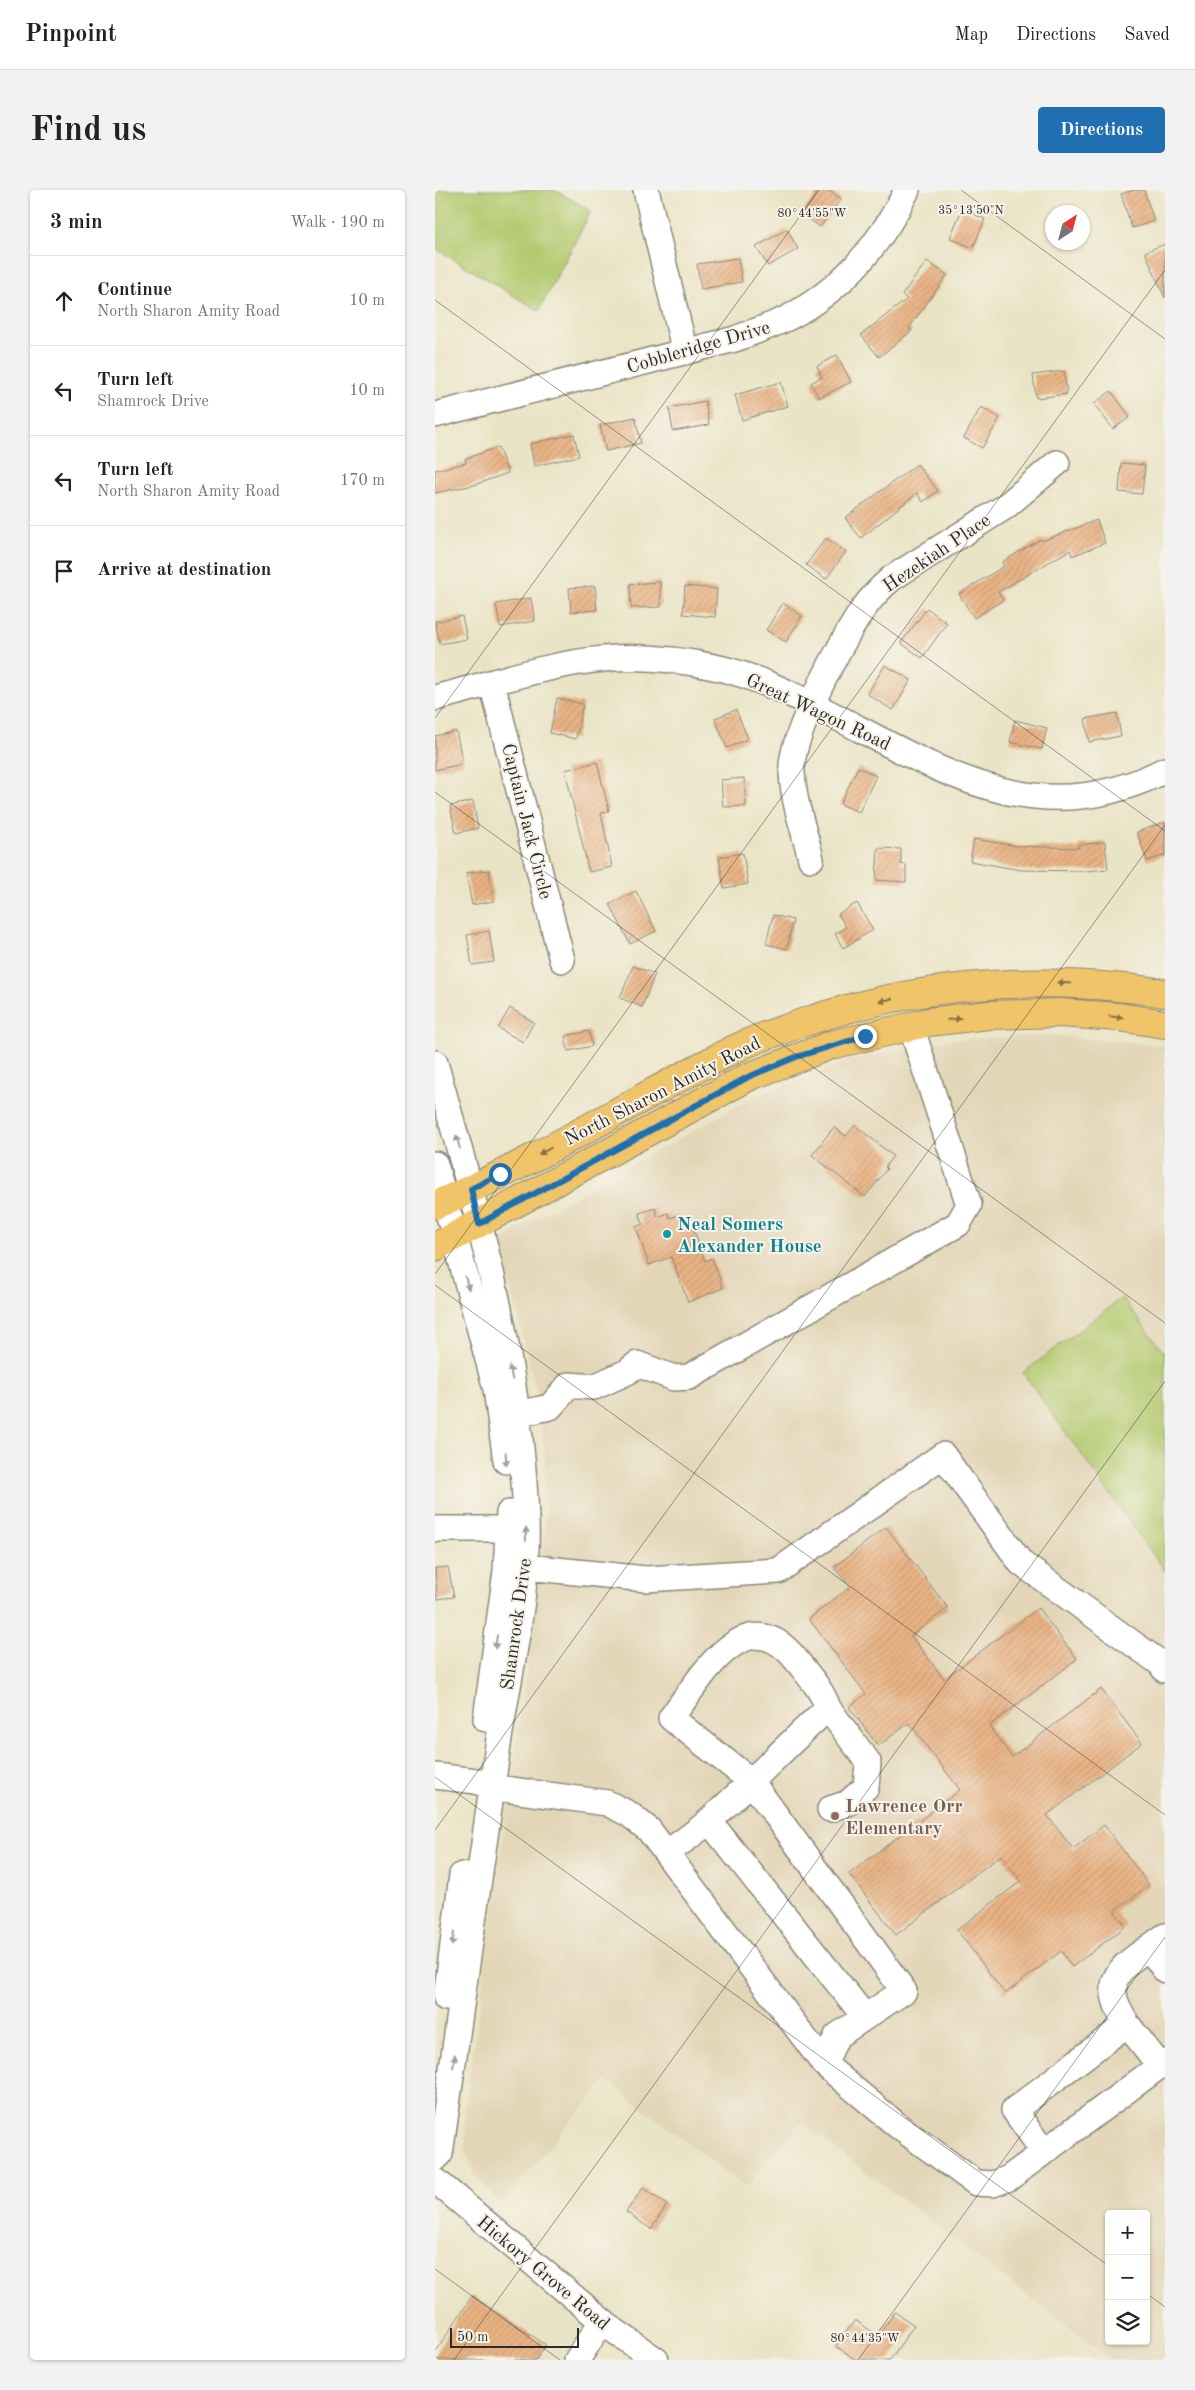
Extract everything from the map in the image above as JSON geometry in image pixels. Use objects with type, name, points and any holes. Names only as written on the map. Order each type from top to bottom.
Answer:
[{"type":"main road","name":"North Sharon Amity Road","points":[[440,1203],[471,1189],[735,1049],[821,1016],[924,992],[985,984],[1061,982],[1123,987],[1165,993]]},
{"type":"main road","name":"North Sharon Amity Road","points":[[444,1242],[748,1077],[831,1046],[911,1026],[987,1015],[1060,1013],[1119,1017],[1165,1024]]},
{"type":"street","points":[[646,190],[685,352]]},
{"type":"street","name":"Cobbleridge Drive","points":[[435,415],[744,336],[781,321],[810,304],[839,283],[865,258],[896,213],[907,190]]},
{"type":"street","name":"Hezekiah Place","points":[[811,859],[797,805],[792,764],[799,735],[861,612],[891,578],[1005,506],[1057,462]]},
{"type":"street","name":"Great Wagon Road","points":[[435,698],[565,665],[604,659],[644,658],[680,661],[721,668],[760,680],[957,778],[990,790],[1051,798],[1095,795],[1146,779],[1165,770]]},
{"type":"street","name":"Captain Jack Circle","points":[[492,683],[561,960]]},
{"type":"street","points":[[510,1416],[550,1406],[569,1385],[594,1387],[627,1372],[637,1364],[674,1378],[689,1377],[958,1224],[969,1205],[911,1026]]},
{"type":"street","name":"Shamrock Drive","points":[[435,1063],[471,1189],[479,1224],[526,1520],[525,1567],[484,1784],[435,2078]]},
{"type":"street","name":"Shamrock Drive","points":[[435,1164],[444,1242],[496,1389],[510,1416],[505,1443],[510,1529],[506,1571],[484,1784],[440,2154],[435,2159]]},
{"type":"street","points":[[525,1567],[646,1579],[778,1571],[943,1455],[1021,1563],[1160,1663],[1165,1670]]},
{"type":"street","points":[[435,1529],[510,1529]]},
{"type":"street","points":[[824,2064],[837,2036],[904,1991],[751,1781],[671,1718],[721,1654],[733,1642],[746,1637],[760,1635],[775,1640],[788,1649],[824,1696],[828,1708],[868,1762],[866,1787],[848,1803],[830,1809]]},
{"type":"street","points":[[667,1853],[709,1821],[828,1708]]},
{"type":"street","points":[[435,1776],[607,1803],[629,1814],[649,1830],[667,1853],[824,2064],[898,2126],[976,2182],[993,2184],[1009,2178],[1162,2064],[1127,2024],[1116,2008],[1113,1998],[1115,1978],[1120,1970],[1157,1942],[1165,1970]]},
{"type":"street","points":[[709,1821],[865,2017]]},
{"type":"street","points":[[1044,2152],[1014,2110],[1127,2024]]},
{"type":"street","name":"Hickory Grove Road","points":[[435,2180],[602,2321],[656,2360]]},
{"type":"street","points":[[577,2360],[602,2321]]},
{"type":"shaded area","name":"Lawrence Orr Elementary","points":[[1049,1035],[1165,1046],[1165,2360],[1112,2360],[801,2122],[746,2188],[606,2080],[501,2204],[473,2173],[465,2148],[465,2107],[543,1553],[546,1504],[544,1446],[536,1389],[502,1255],[505,1239],[514,1231],[753,1097],[847,1061],[951,1040]]},
{"type":"green space","points":[[435,190],[555,190],[591,211],[539,311],[435,248]]},
{"type":"green space","points":[[1122,1298],[1165,1354],[1165,1571],[1023,1373]]},
{"type":"building","points":[[819,190],[828,190],[841,199],[820,227],[802,214]]},
{"type":"building","points":[[1134,190],[1144,190],[1154,221],[1132,228],[1121,194]]},
{"type":"building","points":[[962,209],[985,219],[973,248],[950,238]]},
{"type":"building","points":[[787,229],[798,249],[768,266],[756,247]]},
{"type":"building","points":[[1165,244],[1165,298],[1145,252]]},
{"type":"building","points":[[738,258],[742,282],[701,289],[697,264]]},
{"type":"building","points":[[927,261],[947,275],[909,328],[912,331],[879,357],[861,335],[907,299],[902,295]]},
{"type":"building","points":[[837,355],[851,382],[819,398],[811,383],[822,377],[817,366]]},
{"type":"building","points":[[1064,371],[1067,394],[1036,398],[1033,375]]},
{"type":"building","points":[[781,382],[788,406],[742,420],[735,395]]},
{"type":"building","points":[[1111,391],[1130,417],[1113,429],[1094,404]]},
{"type":"building","points":[[705,401],[709,425],[673,431],[669,408]]},
{"type":"building","points":[[981,407],[1000,418],[982,448],[964,438]]},
{"type":"building","points":[[635,417],[641,443],[606,451],[600,425]]},
{"type":"building","points":[[574,434],[579,456],[534,466],[530,444]]},
{"type":"building","points":[[498,447],[508,473],[474,485],[435,493],[435,470],[466,463],[465,459]]},
{"type":"building","points":[[1121,463],[1145,465],[1142,494],[1119,492]]},
{"type":"building","points":[[917,464],[938,491],[923,502],[917,493],[861,538],[845,518]]},
{"type":"building","points":[[1097,520],[1105,543],[1072,556],[1070,550],[998,592],[1003,600],[974,618],[959,594],[1004,566],[1002,562],[1041,539],[1042,541]]},
{"type":"building","points":[[826,538],[846,552],[826,579],[806,565]]},
{"type":"building","points":[[660,582],[661,607],[631,608],[630,584]]},
{"type":"building","points":[[595,586],[597,610],[571,612],[569,588]]},
{"type":"building","points":[[685,586],[717,589],[715,617],[683,614]]},
{"type":"building","points":[[531,598],[535,621],[500,627],[496,604]]},
{"type":"building","points":[[783,603],[802,616],[786,642],[766,630]]},
{"type":"building","points":[[927,608],[947,623],[922,658],[901,643]]},
{"type":"building","points":[[462,616],[467,639],[440,644],[435,622]]},
{"type":"building","points":[[885,665],[911,680],[893,710],[867,694]]},
{"type":"building","points":[[557,698],[583,704],[576,739],[550,733]]},
{"type":"building","points":[[736,710],[748,739],[727,748],[715,718]]},
{"type":"building","points":[[1117,713],[1121,736],[1089,742],[1085,719]]},
{"type":"building","points":[[1015,720],[1047,728],[1042,749],[1010,742]]},
{"type":"building","points":[[456,731],[463,764],[435,770],[435,736]]},
{"type":"building","points":[[597,762],[609,811],[601,813],[612,867],[589,872],[565,770]]},
{"type":"building","points":[[858,767],[876,776],[859,812],[840,804]]},
{"type":"building","points":[[744,778],[746,806],[723,807],[721,780]]},
{"type":"building","points":[[473,801],[478,828],[456,833],[450,806]]},
{"type":"building","points":[[1165,822],[1165,855],[1147,861],[1137,832]]},
{"type":"building","points":[[974,839],[1018,846],[1079,848],[1078,845],[1105,842],[1108,869],[1086,871],[1021,870],[970,861]]},
{"type":"building","points":[[878,848],[901,849],[901,864],[906,865],[906,882],[876,880]]},
{"type":"building","points":[[743,853],[748,884],[724,888],[719,857]]},
{"type":"building","points":[[489,870],[494,901],[472,905],[466,873]]},
{"type":"building","points":[[636,891],[656,931],[630,944],[610,904]]},
{"type":"building","points":[[857,903],[873,930],[843,948],[835,934],[846,927],[838,914]]},
{"type":"building","points":[[773,915],[793,920],[787,949],[766,944]]},
{"type":"building","points":[[489,931],[494,962],[472,965],[467,935]]},
{"type":"building","points":[[633,966],[655,974],[642,1007],[620,998]]},
{"type":"building","points":[[510,1008],[534,1022],[523,1042],[498,1028]]},
{"type":"building","points":[[589,1031],[592,1046],[568,1051],[565,1036]]},
{"type":"building","points":[[855,1125],[893,1156],[885,1167],[887,1169],[865,1197],[812,1155],[834,1127],[846,1136]]},
{"type":"building","points":[[655,1208],[658,1217],[668,1213],[670,1218],[679,1215],[684,1228],[692,1225],[705,1261],[712,1258],[723,1288],[688,1302],[671,1257],[649,1265],[636,1227],[643,1224],[639,1213]]},
{"type":"building","name":"Lawrence Orr Elementary","points":[[886,1527],[948,1608],[911,1636],[944,1679],[1038,1608],[1077,1659],[989,1726],[1012,1757],[1101,1689],[1142,1743],[1047,1815],[1073,1849],[1104,1825],[1149,1885],[1114,1911],[1126,1926],[1072,1967],[1061,1951],[1005,1994],[957,1930],[1021,1881],[1001,1855],[896,1935],[849,1874],[960,1790],[909,1723],[878,1746],[849,1707],[866,1694],[809,1619],[850,1587],[834,1567]]},
{"type":"building","points":[[448,1567],[454,1597],[437,1599],[435,1568]]},
{"type":"building","points":[[643,2188],[667,2205],[651,2229],[626,2212]]},
{"type":"building","points":[[472,2296],[546,2345],[536,2360],[435,2360],[435,2353]]},
{"type":"building","points":[[895,2312],[914,2325],[890,2360],[856,2360],[836,2346],[855,2320],[878,2336]]},
{"type":"place","name":"Neal Somers Alexander House","points":[[667,1234]]},
{"type":"place","name":"Lawrence Orr Elementary","points":[[835,1816]]},
{"type":"route","points":[[500,1174],[471,1189],[479,1224],[748,1077],[796,1057],[865,1036]]}]
